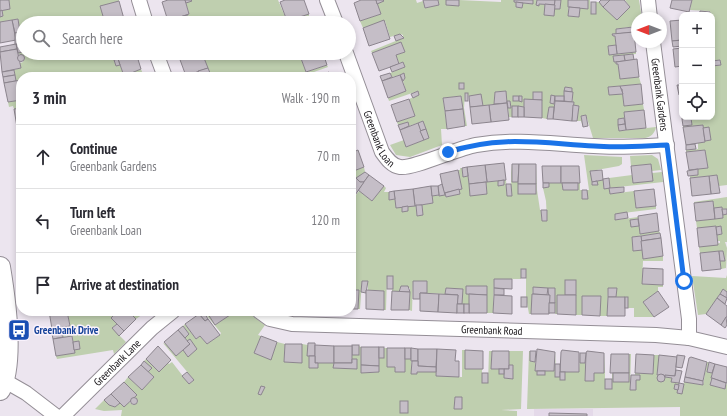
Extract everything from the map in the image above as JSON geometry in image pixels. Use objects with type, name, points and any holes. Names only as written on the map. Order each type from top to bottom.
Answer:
[{"type":"street","points":[[139,0],[144,16]]},
{"type":"street","points":[[327,0],[333,16]]},
{"type":"street","points":[[648,0],[649,12]]},
{"type":"street","name":"Greenbank Gardens","points":[[654,48],[690,323],[689,338]]},
{"type":"street","points":[[159,60],[163,72]]},
{"type":"street","name":"Greenbank Loan","points":[[349,60],[353,72]]},
{"type":"street","name":"Greenbank Loan","points":[[356,80],[382,152],[387,159],[398,167],[412,166],[464,148],[509,141],[543,141],[610,147],[667,145]]},
{"type":"street","points":[[1,279],[7,322],[2,385],[26,393],[56,416]]},
{"type":"street","name":"Greenbank Lane","points":[[63,416],[152,328],[167,316]]},
{"type":"street","name":"Greenbank Road","points":[[266,316],[270,319],[292,324],[656,335],[689,338],[727,347]]},
{"type":"shaded area","points":[[534,409],[593,409],[593,416],[534,416]]},
{"type":"green space","points":[[9,0],[119,0],[101,6],[103,16],[16,16],[16,19],[0,22],[0,17],[3,16],[2,10],[10,9]]},
{"type":"green space","points":[[191,0],[278,0],[285,16],[187,16],[189,14],[186,3]]},
{"type":"green space","points":[[383,0],[416,0],[417,3],[423,1],[425,8],[439,5],[438,0],[446,0],[459,6],[459,0],[501,2],[501,0],[514,0],[514,2],[516,2],[516,7],[522,8],[523,3],[532,4],[533,0],[537,0],[537,5],[542,4],[560,9],[561,0],[568,0],[568,16],[578,17],[580,8],[588,9],[588,0],[590,0],[591,14],[596,14],[596,2],[599,2],[617,20],[630,7],[625,0],[639,0],[641,12],[631,12],[631,27],[616,29],[616,34],[612,34],[615,36],[616,45],[608,47],[609,55],[636,52],[636,54],[613,56],[614,61],[618,64],[620,79],[639,77],[641,84],[608,87],[609,95],[623,94],[624,106],[643,104],[644,110],[624,112],[624,118],[618,119],[619,131],[656,127],[655,131],[651,136],[645,138],[593,138],[586,115],[581,116],[583,127],[581,121],[577,121],[579,106],[573,105],[572,88],[565,87],[564,96],[551,96],[550,103],[554,104],[554,107],[549,107],[547,119],[542,118],[542,92],[534,92],[533,100],[524,107],[513,106],[512,117],[509,117],[508,108],[511,107],[510,101],[507,101],[505,91],[495,92],[494,104],[483,106],[481,95],[468,96],[468,93],[465,93],[464,108],[467,126],[465,126],[461,96],[443,98],[447,129],[441,129],[442,145],[410,157],[396,155],[390,145],[404,140],[406,147],[429,138],[423,121],[409,126],[408,122],[398,125],[397,122],[415,116],[409,99],[419,95],[418,91],[389,101],[388,98],[406,91],[403,81],[405,78],[404,74],[392,77],[390,73],[405,67],[403,62],[399,63],[396,55],[405,52],[401,43],[372,53],[371,51],[403,38],[403,35],[400,34],[390,37],[385,21],[363,28],[360,21],[381,14],[377,4]]},
{"type":"green space","points":[[692,0],[727,0],[727,185],[719,186],[717,175],[690,178],[690,176],[698,175],[698,169],[708,168],[705,150],[686,152],[686,150],[698,149],[698,143],[710,140],[709,128],[703,128],[702,125],[683,126],[692,125],[691,120],[715,120],[715,66],[721,65],[720,60],[715,61],[715,12],[690,10]]},
{"type":"green space","points":[[24,60],[117,60],[114,61],[116,66],[120,65],[123,72],[16,72],[16,81],[14,70],[20,68],[20,63]]},
{"type":"green space","points":[[205,60],[302,60],[306,72],[210,72]]},
{"type":"green space","points":[[327,65],[328,67],[314,72],[306,72]]},
{"type":"green space","points":[[141,69],[142,72],[134,72]]},
{"type":"green space","points":[[16,101],[16,109],[14,109],[13,106],[9,107],[8,102]]},
{"type":"green space","points":[[584,155],[622,157],[622,164],[619,166],[591,171],[592,185],[597,185],[597,181],[603,180],[604,189],[609,188],[610,194],[634,191],[636,208],[656,206],[656,209],[615,214],[616,220],[638,217],[638,219],[631,220],[631,227],[639,226],[640,234],[659,231],[660,233],[632,237],[633,251],[643,250],[644,259],[663,256],[663,261],[643,261],[642,284],[663,285],[663,287],[658,287],[658,291],[643,302],[654,317],[634,317],[634,308],[628,308],[628,297],[616,297],[616,288],[608,288],[607,316],[600,316],[600,296],[582,296],[582,315],[576,315],[576,280],[565,280],[565,295],[557,295],[557,314],[555,314],[555,288],[533,288],[531,314],[529,314],[526,297],[526,269],[521,269],[521,279],[494,279],[493,313],[487,313],[487,286],[466,286],[466,294],[469,294],[469,304],[462,304],[462,289],[446,288],[445,294],[427,293],[427,281],[413,281],[412,311],[409,310],[410,288],[401,286],[399,292],[392,291],[393,277],[387,276],[386,310],[384,310],[384,291],[368,290],[368,281],[362,281],[360,309],[358,309],[359,290],[356,290],[356,195],[359,191],[372,201],[384,186],[386,188],[384,192],[389,192],[389,200],[395,199],[402,207],[402,211],[408,211],[408,206],[416,205],[417,216],[423,215],[422,205],[433,203],[432,196],[445,195],[446,197],[460,194],[458,170],[460,170],[460,168],[462,168],[463,177],[468,176],[471,195],[487,194],[486,182],[498,181],[499,186],[504,185],[504,180],[506,180],[507,195],[511,196],[511,164],[513,182],[518,182],[519,194],[536,194],[537,164],[537,190],[540,210],[542,221],[547,221],[546,201],[543,188],[549,187],[549,183],[562,183],[563,190],[578,190],[578,183],[580,183],[580,190],[582,190],[587,199],[587,190],[589,190]]},
{"type":"green space","points":[[652,155],[658,159],[661,170],[652,171],[650,164],[631,166],[630,156]]},
{"type":"green space","points":[[364,167],[365,172],[356,180],[356,170]]},
{"type":"green space","points":[[662,172],[663,182],[610,188],[609,178],[632,175],[633,183],[652,181],[652,173]]},
{"type":"green space","points":[[727,197],[727,209],[714,208],[713,201],[694,203],[694,202]]},
{"type":"green space","points":[[727,214],[727,242],[725,242],[727,248],[726,270],[726,268],[721,269],[720,261],[725,261],[723,251],[700,253],[699,247],[720,243],[717,235],[722,234],[721,227],[697,228],[696,221],[723,218],[723,215]]},
{"type":"green space","points":[[727,275],[727,292],[723,290],[706,314],[698,315],[692,276],[726,278]]},
{"type":"green space","points":[[68,316],[113,316],[111,318],[117,324],[112,328],[126,342],[114,354],[113,350],[57,359],[56,356],[74,353],[74,350],[80,349],[79,341],[73,342],[72,336],[63,337],[61,327],[70,325]]},
{"type":"green space","points":[[133,316],[140,316],[136,319]]},
{"type":"green space","points":[[207,316],[209,316],[215,325],[228,316],[253,316],[265,325],[258,335],[261,336],[254,353],[271,359],[277,342],[285,344],[284,362],[302,363],[302,344],[308,345],[310,368],[318,368],[318,363],[334,363],[334,368],[357,369],[357,359],[352,359],[352,355],[359,346],[361,347],[361,373],[379,372],[379,358],[384,358],[384,348],[387,348],[387,366],[395,367],[405,359],[411,359],[412,374],[417,374],[417,372],[436,372],[436,376],[462,377],[462,350],[465,350],[482,369],[482,383],[488,383],[489,351],[492,351],[491,369],[499,369],[499,374],[504,374],[504,378],[512,379],[513,365],[509,365],[509,351],[523,351],[521,409],[501,410],[517,411],[517,416],[121,416],[122,410],[104,411],[95,409],[104,400],[109,405],[115,407],[120,403],[124,407],[129,402],[133,405],[138,402],[135,397],[137,395],[124,382],[128,377],[142,390],[154,377],[148,372],[151,368],[144,361],[146,359],[159,372],[168,363],[169,364],[172,362],[189,384],[194,380],[163,343],[183,350],[188,356],[197,349],[190,340],[187,341],[185,338],[189,334],[183,326],[185,324],[196,339],[200,336],[207,344],[221,333]],"holes":[[[455,397],[462,397],[461,409],[454,409]]]},
{"type":"green space","points":[[529,351],[530,361],[535,362],[535,371],[537,371],[537,375],[544,375],[545,371],[554,371],[556,352],[555,377],[560,377],[560,380],[565,380],[565,372],[579,372],[580,353],[580,363],[585,363],[585,381],[594,381],[594,373],[604,372],[605,353],[605,389],[612,389],[612,373],[629,382],[629,354],[631,354],[630,389],[636,390],[636,380],[640,380],[640,375],[635,375],[635,373],[653,374],[654,355],[659,355],[657,380],[663,382],[665,377],[672,378],[671,382],[679,383],[677,392],[682,393],[684,382],[703,385],[707,362],[709,362],[707,372],[712,373],[710,385],[724,389],[727,383],[727,416],[680,416],[680,407],[527,409]]},
{"type":"building","points":[[0,0],[9,0],[10,9],[0,11]]},
{"type":"building","points":[[168,0],[185,0],[189,14],[183,16],[166,16],[162,2]]},
{"type":"building","points":[[185,0],[191,0],[192,1],[186,3]]},
{"type":"building","points":[[285,0],[304,0],[309,14],[303,16],[285,16],[280,2]]},
{"type":"building","points":[[361,0],[376,0],[381,14],[360,21],[354,3]]},
{"type":"building","points":[[376,0],[383,0],[384,1],[377,4]]},
{"type":"building","points":[[423,0],[438,0],[439,5],[425,8]]},
{"type":"building","points":[[446,0],[459,0],[459,6],[446,5]]},
{"type":"building","points":[[514,0],[533,0],[533,4],[514,2]]},
{"type":"building","points":[[537,0],[555,0],[555,5],[539,4],[539,6],[536,5]]},
{"type":"building","points":[[555,0],[561,0],[560,9],[554,9]]},
{"type":"building","points":[[568,0],[588,0],[588,9],[568,7]]},
{"type":"building","points":[[601,0],[610,0],[603,7],[599,2]]},
{"type":"building","points":[[610,0],[624,0],[630,7],[617,20],[603,7]]},
{"type":"building","points":[[672,0],[692,0],[689,12],[670,8]]},
{"type":"building","points":[[119,1],[123,16],[103,16],[100,6]]},
{"type":"building","points":[[516,2],[523,3],[522,8],[516,7]]},
{"type":"building","points":[[591,2],[596,2],[596,14],[591,14]]},
{"type":"building","points":[[545,4],[555,5],[554,16],[544,15]]},
{"type":"building","points":[[569,7],[580,8],[579,17],[568,16]]},
{"type":"building","points":[[2,10],[3,16],[0,17],[0,11]]},
{"type":"building","points":[[16,19],[16,33],[15,33],[12,20]]},
{"type":"building","points":[[12,20],[16,40],[0,43],[0,22]]},
{"type":"building","points":[[384,20],[390,39],[369,46],[363,28]]},
{"type":"building","points":[[679,20],[679,40],[672,41],[670,21]]},
{"type":"building","points":[[631,27],[631,32],[616,34],[616,29]]},
{"type":"building","points":[[631,32],[631,48],[636,48],[636,52],[617,54],[615,36],[612,34]]},
{"type":"building","points":[[15,33],[16,33],[15,45]]},
{"type":"building","points":[[400,34],[404,38],[396,41],[394,36]]},
{"type":"building","points":[[679,40],[679,46],[673,47],[672,41]]},
{"type":"building","points":[[401,42],[405,52],[396,55],[399,64],[379,71],[372,53]]},
{"type":"building","points":[[16,44],[16,49],[0,52],[0,47]]},
{"type":"building","points":[[616,45],[617,54],[609,55],[608,46]]},
{"type":"building","points":[[679,48],[679,66],[675,67],[673,49]]},
{"type":"building","points":[[16,49],[16,60],[19,60],[21,68],[2,72],[0,52]]},
{"type":"building","points":[[633,54],[634,60],[625,61],[624,55]]},
{"type":"building","points":[[624,55],[625,61],[614,62],[613,56]]},
{"type":"building","points":[[637,59],[639,77],[620,79],[618,64],[616,64],[616,62]]},
{"type":"building","points":[[114,60],[118,60],[120,65],[116,66]]},
{"type":"building","points":[[118,60],[138,60],[141,69],[134,72],[123,72]]},
{"type":"building","points":[[180,60],[205,60],[208,68],[197,72],[185,72]]},
{"type":"building","points":[[302,60],[325,60],[327,65],[306,72]]},
{"type":"building","points":[[720,60],[721,65],[715,66],[715,61]]},
{"type":"building","points":[[403,62],[405,67],[392,72],[390,67]]},
{"type":"building","points":[[208,68],[210,72],[198,72]]},
{"type":"building","points":[[14,70],[15,75],[3,77],[2,72]]},
{"type":"building","points":[[390,73],[392,77],[382,81],[380,76]]},
{"type":"building","points":[[404,73],[405,78],[403,81],[400,75]]},
{"type":"building","points":[[15,75],[16,81],[4,83],[3,77]]},
{"type":"building","points":[[400,75],[406,91],[388,98],[382,81]]},
{"type":"building","points":[[16,81],[16,101],[8,102],[4,83]]},
{"type":"building","points":[[459,83],[464,83],[464,89],[459,89]]},
{"type":"building","points":[[641,84],[643,104],[624,106],[622,89],[620,89],[620,86]]},
{"type":"building","points":[[620,86],[623,94],[609,95],[608,87]]},
{"type":"building","points":[[565,87],[572,88],[572,92],[564,91]]},
{"type":"building","points":[[418,91],[419,95],[413,98],[411,94]]},
{"type":"building","points":[[506,91],[507,103],[494,104],[495,92]]},
{"type":"building","points":[[564,91],[573,92],[572,102],[564,101]]},
{"type":"building","points":[[533,92],[542,92],[542,100],[533,100]]},
{"type":"building","points":[[465,93],[468,93],[468,101],[465,101]]},
{"type":"building","points":[[481,94],[483,106],[470,107],[469,96]]},
{"type":"building","points":[[551,95],[555,96],[554,104],[550,103]]},
{"type":"building","points":[[461,96],[463,109],[445,111],[443,98]]},
{"type":"building","points":[[513,96],[519,96],[519,101],[513,101]]},
{"type":"building","points":[[519,96],[522,96],[522,102],[519,101]]},
{"type":"building","points":[[555,96],[564,96],[564,101],[555,101]]},
{"type":"building","points":[[409,99],[415,116],[397,122],[391,105]]},
{"type":"building","points":[[524,99],[542,100],[542,118],[524,117]]},
{"type":"building","points":[[507,101],[510,101],[511,108],[508,108]]},
{"type":"building","points":[[555,101],[574,102],[572,121],[553,119]]},
{"type":"building","points":[[507,103],[509,120],[491,122],[489,105]]},
{"type":"building","points":[[489,105],[491,122],[472,124],[470,107]]},
{"type":"building","points":[[573,105],[579,106],[577,121],[572,121]]},
{"type":"building","points":[[512,106],[518,106],[518,117],[512,117]]},
{"type":"building","points":[[518,106],[524,107],[524,117],[518,117]]},
{"type":"building","points":[[549,107],[554,107],[553,119],[547,119]]},
{"type":"building","points":[[14,109],[16,109],[16,121]]},
{"type":"building","points":[[463,109],[465,126],[447,129],[445,111]]},
{"type":"building","points":[[644,110],[646,128],[626,130],[624,112]]},
{"type":"building","points":[[586,115],[588,126],[583,127],[581,116]]},
{"type":"building","points":[[624,118],[625,124],[618,125],[618,119]]},
{"type":"building","points":[[682,120],[691,120],[692,125],[683,126]]},
{"type":"building","points":[[423,121],[426,129],[420,131],[418,123]]},
{"type":"building","points":[[408,122],[409,126],[400,130],[398,125]]},
{"type":"building","points":[[418,123],[424,140],[406,147],[400,130]]},
{"type":"building","points":[[625,124],[626,130],[619,131],[618,125]]},
{"type":"building","points":[[703,125],[705,142],[686,145],[683,127]]},
{"type":"building","points":[[709,127],[711,140],[705,141],[703,128]]},
{"type":"building","points":[[426,129],[429,138],[424,140],[420,131]]},
{"type":"building","points":[[695,144],[696,149],[686,150],[686,145]]},
{"type":"building","points":[[358,150],[364,167],[356,170],[356,151]]},
{"type":"building","points":[[705,150],[708,168],[689,170],[686,152]]},
{"type":"building","points":[[504,163],[506,180],[487,182],[485,165]]},
{"type":"building","points":[[512,164],[519,164],[518,182],[512,182]]},
{"type":"building","points":[[519,164],[536,164],[536,184],[518,184]]},
{"type":"building","points":[[651,164],[653,181],[633,183],[631,166]]},
{"type":"building","points":[[485,165],[487,182],[469,184],[467,167]]},
{"type":"building","points":[[542,166],[561,166],[561,183],[543,183]]},
{"type":"building","points":[[561,166],[579,166],[580,183],[561,183]]},
{"type":"building","points":[[467,167],[468,176],[463,177],[462,168]]},
{"type":"building","points":[[698,169],[698,175],[688,176],[687,171]]},
{"type":"building","points":[[458,170],[462,189],[444,193],[440,174]]},
{"type":"building","points":[[602,170],[603,180],[592,182],[590,171]]},
{"type":"building","points":[[365,172],[369,175],[364,182],[360,182],[356,178]]},
{"type":"building","points":[[369,175],[384,186],[372,201],[358,190]]},
{"type":"building","points":[[717,175],[720,193],[711,194],[709,176]]},
{"type":"building","points":[[709,176],[711,194],[692,196],[690,178]]},
{"type":"building","points":[[356,178],[360,182],[364,182],[356,194]]},
{"type":"building","points":[[609,178],[610,188],[604,189],[603,179]]},
{"type":"building","points":[[504,180],[504,185],[498,186],[498,181]]},
{"type":"building","points":[[597,181],[598,185],[592,185],[592,182]]},
{"type":"building","points":[[486,182],[487,194],[470,196],[469,184]]},
{"type":"building","points":[[543,183],[549,183],[549,187],[543,188]]},
{"type":"building","points":[[562,183],[578,183],[578,190],[563,190]]},
{"type":"building","points":[[442,184],[445,195],[439,196],[438,186]]},
{"type":"building","points":[[506,184],[511,184],[512,196],[507,196]]},
{"type":"building","points":[[518,184],[536,184],[536,194],[518,194]]},
{"type":"building","points":[[431,186],[433,203],[415,206],[413,189]]},
{"type":"building","points":[[431,186],[438,186],[439,195],[432,196]]},
{"type":"building","points":[[624,187],[624,192],[610,194],[609,188]]},
{"type":"building","points":[[413,189],[415,206],[396,208],[394,191]]},
{"type":"building","points":[[459,189],[460,194],[446,197],[445,193]]},
{"type":"building","points":[[654,189],[656,206],[636,208],[634,191]]},
{"type":"building","points":[[582,190],[587,190],[588,199],[582,199]]},
{"type":"building","points":[[394,191],[395,199],[389,200],[389,192]]},
{"type":"building","points":[[713,201],[715,219],[696,221],[694,203]]},
{"type":"building","points":[[416,205],[422,205],[423,215],[417,216]]},
{"type":"building","points":[[408,206],[408,211],[402,212],[402,207]]},
{"type":"building","points":[[722,207],[723,218],[715,219],[714,208]]},
{"type":"building","points":[[722,209],[727,209],[727,214],[723,215]]},
{"type":"building","points":[[541,210],[547,210],[547,221],[542,221]]},
{"type":"building","points":[[627,212],[628,218],[615,220],[615,214]]},
{"type":"building","points":[[657,213],[659,231],[640,234],[638,216]]},
{"type":"building","points":[[638,219],[639,226],[631,227],[630,220]]},
{"type":"building","points":[[716,226],[718,245],[699,247],[697,228]]},
{"type":"building","points":[[721,226],[722,234],[717,235],[716,227]]},
{"type":"building","points":[[660,233],[661,238],[641,241],[641,236]]},
{"type":"building","points":[[641,236],[643,250],[633,251],[632,237]]},
{"type":"building","points":[[661,238],[663,256],[643,259],[641,241]]},
{"type":"building","points":[[719,251],[721,269],[702,271],[700,253]]},
{"type":"building","points":[[719,251],[723,251],[725,261],[720,261]]},
{"type":"building","points":[[643,268],[663,269],[663,285],[642,284]]},
{"type":"building","points":[[521,269],[526,269],[526,278],[521,278]]},
{"type":"building","points":[[387,276],[393,276],[393,289],[387,289]]},
{"type":"building","points":[[494,279],[512,279],[512,289],[494,288]]},
{"type":"building","points":[[565,280],[576,280],[576,295],[565,295]]},
{"type":"building","points":[[362,281],[368,281],[366,293],[361,292]]},
{"type":"building","points":[[413,281],[427,281],[427,293],[420,293],[420,299],[413,299]]},
{"type":"building","points":[[401,286],[408,286],[410,292],[399,292]]},
{"type":"building","points":[[466,286],[487,286],[487,295],[466,294]]},
{"type":"building","points":[[533,287],[548,288],[547,295],[533,294]]},
{"type":"building","points":[[446,288],[463,289],[462,304],[457,304],[458,295],[445,294]]},
{"type":"building","points":[[494,288],[504,289],[504,295],[494,295]]},
{"type":"building","points":[[548,288],[555,288],[555,303],[549,303]]},
{"type":"building","points":[[608,288],[617,288],[616,297],[608,297]]},
{"type":"building","points":[[723,289],[727,292],[727,298],[720,294]]},
{"type":"building","points":[[356,290],[359,290],[358,309],[356,309]]},
{"type":"building","points":[[366,290],[384,291],[384,310],[366,309]]},
{"type":"building","points":[[392,291],[410,292],[409,310],[391,310]]},
{"type":"building","points":[[658,291],[669,307],[654,317],[643,302]]},
{"type":"building","points":[[420,293],[439,294],[438,312],[420,311]]},
{"type":"building","points":[[439,294],[458,295],[457,313],[438,312]]},
{"type":"building","points":[[469,294],[487,295],[487,313],[469,313]]},
{"type":"building","points":[[532,294],[550,295],[549,314],[531,314]]},
{"type":"building","points":[[720,294],[727,298],[725,304],[717,298]]},
{"type":"building","points":[[494,295],[512,296],[512,314],[493,313]]},
{"type":"building","points":[[557,295],[576,295],[576,315],[557,314]]},
{"type":"building","points":[[582,296],[601,296],[600,316],[582,315]]},
{"type":"building","points":[[521,297],[527,297],[527,307],[521,307]]},
{"type":"building","points":[[608,297],[625,297],[625,316],[607,316]]},
{"type":"building","points":[[625,297],[628,297],[628,308],[625,308]]},
{"type":"building","points":[[717,298],[727,306],[727,316],[721,325],[706,314]]},
{"type":"building","points":[[549,303],[555,303],[555,313],[549,313]]},
{"type":"building","points":[[457,304],[464,304],[464,313],[457,313]]},
{"type":"building","points":[[464,304],[469,304],[469,313],[464,313]]},
{"type":"building","points":[[50,316],[68,316],[70,326],[52,329]]},
{"type":"building","points":[[113,316],[133,316],[136,319],[124,331],[111,318]]},
{"type":"building","points":[[196,316],[201,316],[205,321],[208,319],[220,335],[207,344],[200,336],[196,339],[185,324]]},
{"type":"building","points":[[201,316],[206,316],[208,319],[205,321]]},
{"type":"building","points":[[209,316],[228,316],[215,325]]},
{"type":"building","points":[[726,317],[727,325],[725,328],[721,325]]},
{"type":"building","points":[[117,324],[124,331],[119,336],[112,328]]},
{"type":"building","points":[[183,326],[189,334],[185,338],[178,330]]},
{"type":"building","points":[[61,327],[62,332],[52,334],[52,329]]},
{"type":"building","points":[[178,330],[190,344],[176,356],[164,342]]},
{"type":"building","points":[[62,332],[63,337],[53,339],[52,334]]},
{"type":"building","points":[[72,336],[75,353],[56,356],[53,339]]},
{"type":"building","points":[[261,336],[277,342],[271,360],[254,353]]},
{"type":"building","points":[[190,339],[197,349],[188,357],[183,350],[190,344],[187,341]]},
{"type":"building","points":[[79,341],[80,349],[74,350],[73,342]]},
{"type":"building","points":[[308,343],[315,343],[315,356],[307,356]]},
{"type":"building","points":[[285,344],[302,344],[302,363],[284,362]]},
{"type":"building","points":[[315,345],[334,346],[334,363],[315,363]]},
{"type":"building","points":[[352,345],[359,345],[359,355],[352,355]]},
{"type":"building","points":[[158,346],[171,360],[159,372],[146,359]]},
{"type":"building","points":[[334,346],[352,346],[352,363],[334,363]]},
{"type":"building","points":[[361,347],[379,347],[379,366],[361,365]]},
{"type":"building","points":[[379,347],[384,347],[384,358],[379,358]]},
{"type":"building","points":[[387,348],[405,348],[405,372],[395,372],[395,367],[387,367]]},
{"type":"building","points":[[405,348],[411,348],[411,359],[405,359]]},
{"type":"building","points":[[411,348],[418,349],[418,361],[411,361]]},
{"type":"building","points":[[418,349],[437,349],[436,367],[418,366]]},
{"type":"building","points":[[437,349],[456,350],[455,361],[459,361],[459,377],[436,376]]},
{"type":"building","points":[[537,349],[555,352],[554,371],[535,371]]},
{"type":"building","points":[[465,350],[483,351],[483,369],[465,369]]},
{"type":"building","points":[[562,350],[579,352],[579,372],[560,372]]},
{"type":"building","points":[[492,351],[509,351],[509,369],[491,369]]},
{"type":"building","points":[[530,351],[536,351],[535,362],[530,361]]},
{"type":"building","points":[[587,351],[604,353],[604,373],[594,373],[594,381],[585,381]]},
{"type":"building","points":[[580,353],[586,353],[585,363],[580,363]]},
{"type":"building","points":[[611,354],[629,354],[629,373],[610,373]]},
{"type":"building","points":[[636,354],[654,355],[653,374],[635,373]]},
{"type":"building","points":[[659,355],[677,357],[675,376],[657,375]]},
{"type":"building","points":[[677,355],[685,356],[682,368],[676,367]]},
{"type":"building","points":[[309,356],[315,356],[315,363],[318,363],[318,368],[309,368]]},
{"type":"building","points":[[691,357],[707,362],[703,381],[685,377],[689,358]]},
{"type":"building","points":[[352,359],[357,359],[357,369],[333,368],[334,363],[352,363]]},
{"type":"building","points":[[144,361],[152,368],[148,372],[141,365]]},
{"type":"building","points":[[412,361],[418,361],[418,366],[436,367],[436,372],[417,372],[417,374],[411,374]]},
{"type":"building","points":[[709,362],[715,364],[712,373],[707,372]]},
{"type":"building","points":[[555,364],[560,364],[560,377],[555,377]]},
{"type":"building","points":[[715,364],[727,367],[727,383],[711,378]]},
{"type":"building","points":[[141,365],[154,377],[142,390],[128,377]]},
{"type":"building","points":[[361,365],[379,366],[379,372],[361,373]]},
{"type":"building","points":[[509,365],[513,365],[513,379],[504,378],[504,369],[509,369]]},
{"type":"building","points":[[499,369],[504,369],[504,374],[499,374]]},
{"type":"building","points":[[676,370],[682,371],[679,383],[671,382],[672,378],[665,377],[665,375],[675,376]]},
{"type":"building","points":[[537,371],[545,371],[545,375],[537,375]]},
{"type":"building","points":[[187,372],[194,380],[189,384],[182,376]]},
{"type":"building","points":[[560,372],[565,372],[565,380],[560,380]]},
{"type":"building","points":[[482,373],[488,373],[488,383],[482,383]]},
{"type":"building","points":[[613,373],[629,373],[629,382],[613,382]]},
{"type":"building","points":[[659,374],[663,374],[665,378],[663,382],[659,382],[657,380],[657,376]]},
{"type":"building","points":[[631,375],[640,375],[640,380],[636,380],[636,390],[630,390]]},
{"type":"building","points":[[685,377],[703,381],[703,385],[684,382]]},
{"type":"building","points":[[712,378],[726,383],[725,389],[710,385]]},
{"type":"building","points":[[605,379],[612,379],[612,389],[605,389]]},
{"type":"building","points":[[124,382],[137,395],[124,407],[111,394]]},
{"type":"building","points":[[679,383],[684,384],[682,394],[677,393]]},
{"type":"building","points":[[675,384],[679,385],[678,390],[674,389]]},
{"type":"building","points":[[261,386],[265,387],[261,395],[258,394]]},
{"type":"building","points":[[111,394],[120,403],[115,407],[109,405],[104,400]]},
{"type":"building","points":[[134,397],[137,398],[137,404],[134,405],[131,404],[130,401],[131,398]]},
{"type":"building","points":[[455,397],[462,397],[462,409],[454,409]]},
{"type":"building","points":[[400,401],[408,401],[408,413],[400,413]]},
{"type":"building","points":[[549,413],[587,414],[587,416],[549,416]]},
{"type":"place","name":"Greenbank Drive","points":[[19,330]]},
{"type":"route","points":[[448,152],[476,145],[519,141],[543,141],[610,147],[667,145],[684,281]]}]
